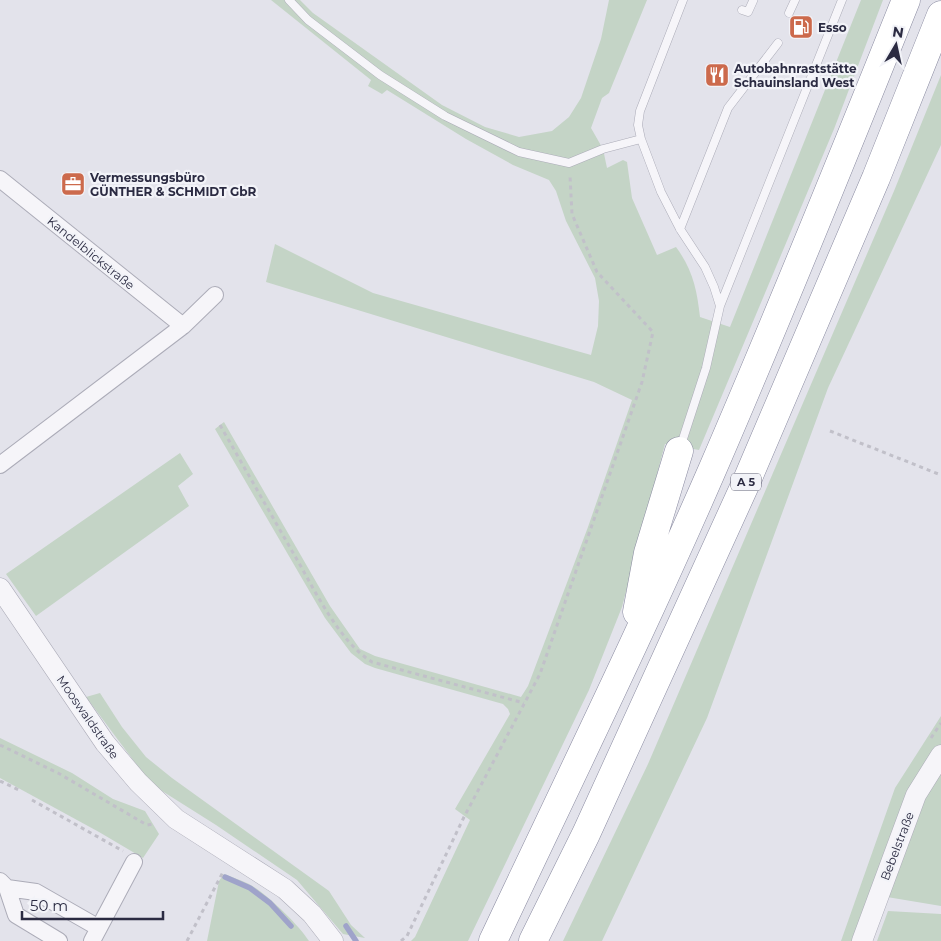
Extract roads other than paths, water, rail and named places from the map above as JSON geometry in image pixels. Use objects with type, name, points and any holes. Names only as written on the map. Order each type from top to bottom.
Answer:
[{"type":"highway","points":[[493,941],[630,653],[717,459],[906,0]]},
{"type":"highway","name":"A 5","points":[[533,941],[586,834],[744,485],[876,178],[941,15]]},
{"type":"highway","points":[[630,653],[648,553],[679,451]]},
{"type":"street","name":"Kandelblickstraße","points":[[0,179],[183,326]]},
{"type":"street","points":[[0,465],[183,326],[214,295]]},
{"type":"street","name":"Mooswaldstraße","points":[[3,599],[104,743],[138,782],[176,819],[285,889],[312,914],[333,941]]},
{"type":"street","name":"Bebelstraße","points":[[862,941],[916,795],[939,761]]},
{"type":"street","points":[[4,884],[36,892],[95,935],[134,862]]},
{"type":"street","points":[[4,884],[16,915],[60,941]]},
{"type":"lane","points":[[289,0],[308,20],[380,75],[445,116],[519,152],[569,163],[603,149],[641,139]]},
{"type":"lane","points":[[683,0],[640,111],[638,125],[641,139],[661,192],[680,229],[704,267],[714,287],[720,306]]},
{"type":"lane","points":[[789,14],[795,0]]},
{"type":"lane","points":[[679,451],[706,368],[720,306],[842,0]]},
{"type":"lane","points":[[742,10],[748,12],[753,1]]},
{"type":"lane","points":[[680,229],[728,108],[778,42]]},
{"type":"waterway","points":[[225,877],[250,888],[270,903],[291,926]]},
{"type":"waterway","points":[[346,926],[356,941]]},
{"type":"place","name":"Esso","points":[[801,27]]},
{"type":"place","name":"Autobahnraststätte Schauinsland West","points":[[717,75]]},
{"type":"place","name":"Vermessungsbüro GÜNTHER & SCHMIDT GbR","points":[[73,184]]}]
